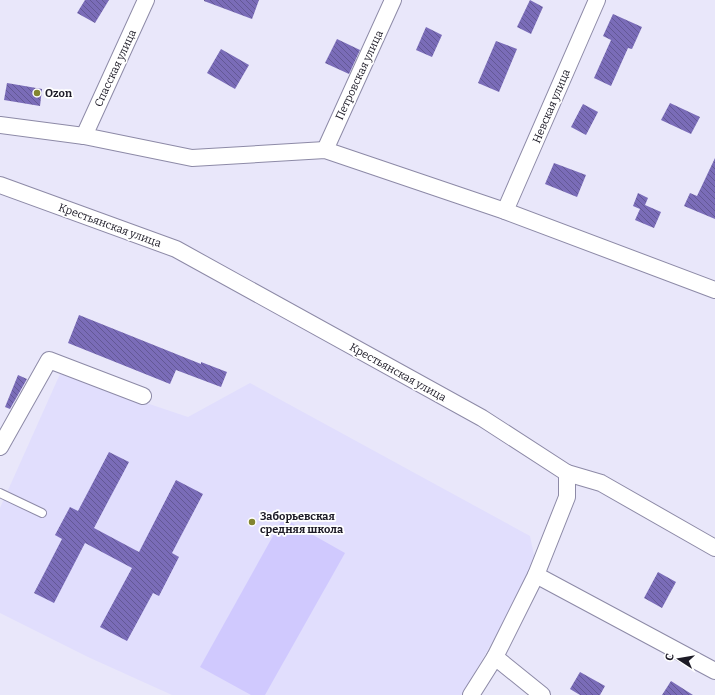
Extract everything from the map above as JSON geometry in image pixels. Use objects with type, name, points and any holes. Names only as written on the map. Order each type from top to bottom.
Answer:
[{"type":"street","name":"Спасская улица","points":[[84,136],[146,0]]},
{"type":"street","name":"Петровская улица","points":[[325,150],[393,0]]},
{"type":"street","name":"Невская улица","points":[[505,211],[597,0]]},
{"type":"street","points":[[0,125],[84,136],[192,158],[325,150],[505,211],[715,290]]},
{"type":"street","name":"Крестьянская улица","points":[[0,184],[176,249],[482,418],[567,473],[601,483],[715,548]]},
{"type":"street","points":[[0,447],[49,360],[143,396]]},
{"type":"street","points":[[471,695],[495,657],[536,575],[567,497],[567,473]]},
{"type":"street","points":[[536,575],[715,671]]},
{"type":"street","points":[[495,657],[542,695]]},
{"type":"lane","points":[[0,493],[42,513]]},
{"type":"shaded area","name":"Заборьевская средняя школа","points":[[60,374],[188,417],[250,383],[530,536],[536,565],[462,695],[172,695],[88,657],[0,613],[0,508]]},
{"type":"shaded area","points":[[283,518],[345,553],[265,695],[251,695],[200,667]]},
{"type":"building","points":[[85,0],[109,0],[95,23],[77,13]]},
{"type":"building","points":[[204,0],[259,0],[252,19]]},
{"type":"building","points":[[530,0],[543,7],[531,34],[517,27]]},
{"type":"building","points":[[613,14],[642,27],[632,49],[628,48],[611,86],[594,78],[611,40],[603,36]]},
{"type":"building","points":[[426,27],[442,35],[432,57],[416,50]]},
{"type":"building","points":[[337,39],[360,50],[349,74],[325,63]]},
{"type":"building","points":[[496,41],[517,49],[499,92],[478,83]]},
{"type":"building","points":[[221,49],[249,65],[235,89],[207,73]]},
{"type":"building","points":[[7,83],[42,89],[40,106],[4,100]]},
{"type":"building","points":[[670,103],[700,117],[691,134],[661,120]]},
{"type":"building","points":[[583,104],[598,112],[586,135],[571,127]]},
{"type":"building","points":[[715,158],[715,219],[684,206],[690,193],[697,196]]},
{"type":"building","points":[[554,163],[586,175],[577,197],[545,184]]},
{"type":"building","points":[[638,193],[648,198],[645,205],[661,212],[654,228],[635,220],[640,209],[633,206]]},
{"type":"building","points":[[79,315],[201,364],[201,362],[227,372],[221,387],[176,370],[170,384],[68,343]]},
{"type":"building","points":[[18,375],[27,379],[10,409],[5,407]]},
{"type":"building","points":[[109,452],[129,462],[94,528],[139,552],[176,480],[203,494],[172,553],[179,557],[159,596],[153,593],[127,641],[100,627],[132,568],[85,543],[54,603],[34,593],[62,539],[55,535],[70,507],[78,511]]},
{"type":"building","points":[[658,572],[676,582],[662,608],[644,598]]},
{"type":"building","points":[[580,672],[605,686],[600,695],[580,695],[570,689]]},
{"type":"building","points":[[671,681],[693,695],[662,695]]},
{"type":"place","name":"Ozon","points":[[37,93]]},
{"type":"place","name":"Заборьевская средняя школа","points":[[252,522]]}]
